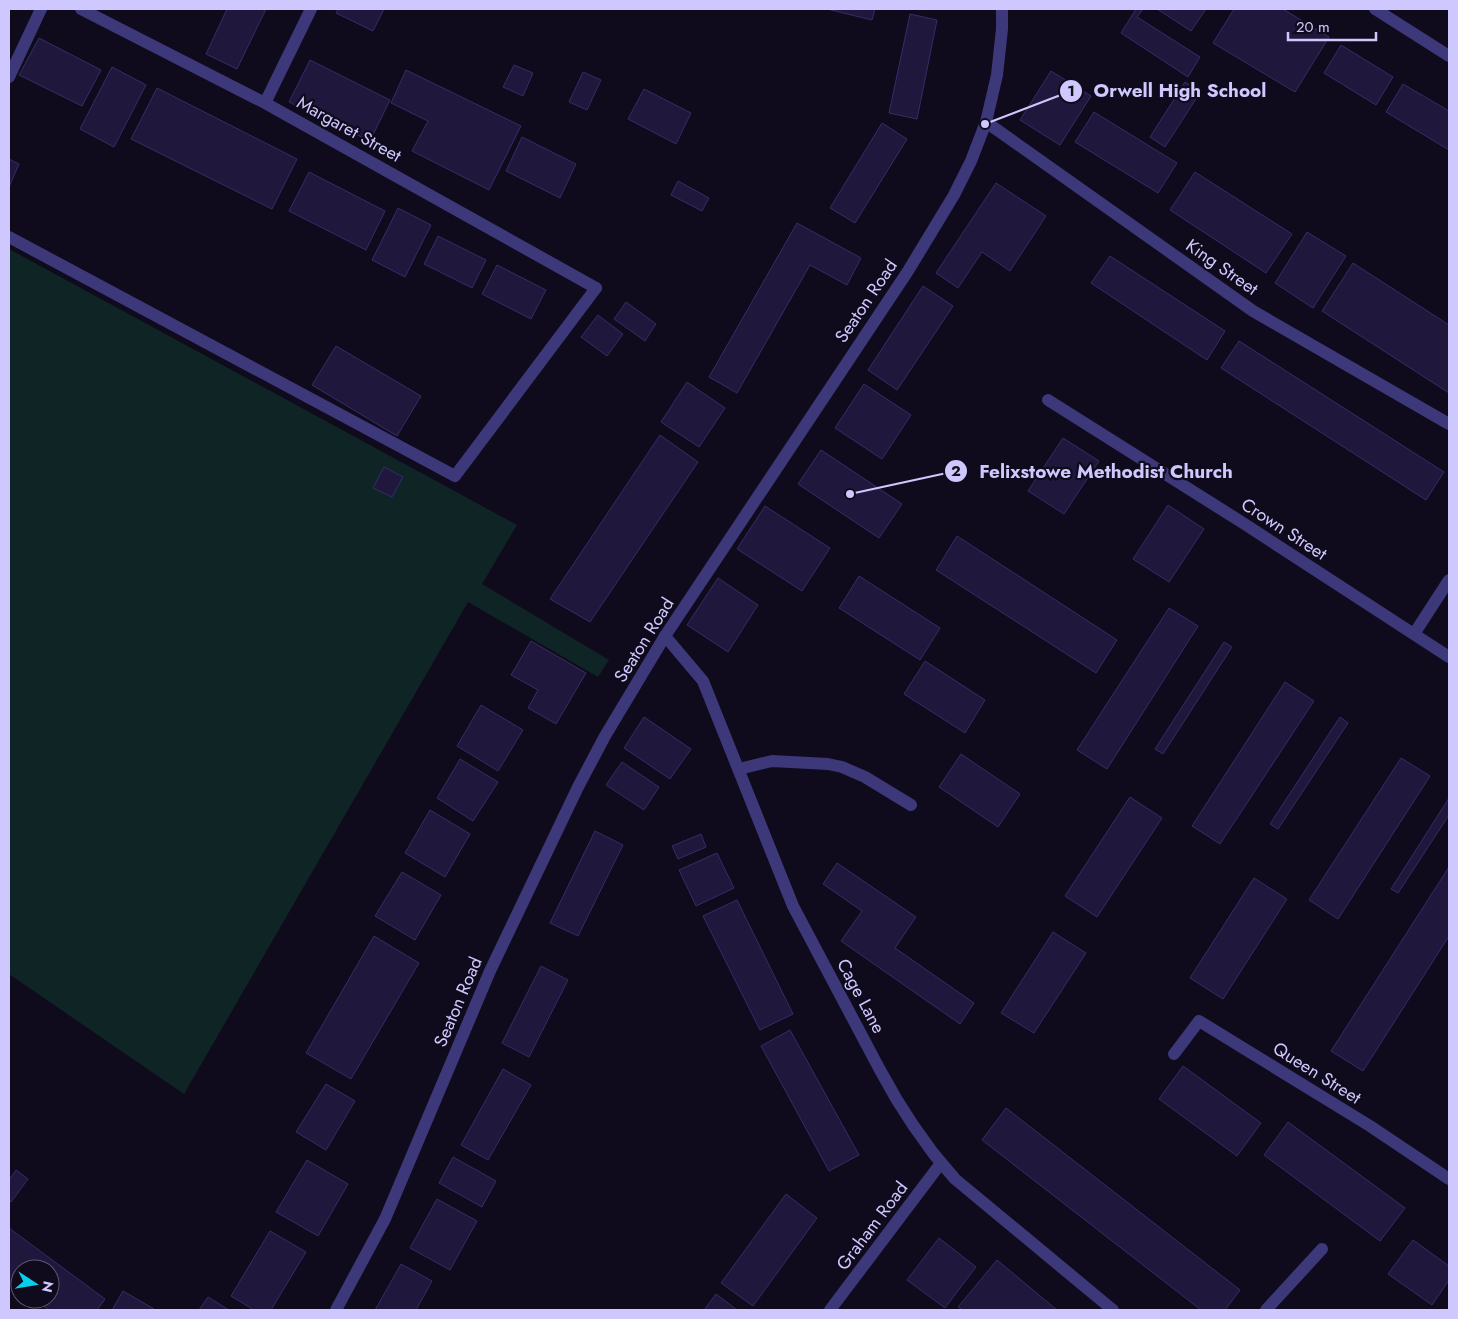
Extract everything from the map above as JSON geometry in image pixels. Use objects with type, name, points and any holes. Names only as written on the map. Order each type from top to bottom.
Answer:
[{"type":"street","points":[[9,78],[41,9]]},
{"type":"street","name":"Margaret Street","points":[[9,237],[455,476],[596,288],[265,103],[81,9]]},
{"type":"street","points":[[265,103],[310,9]]},
{"type":"street","name":"Seaton Road","points":[[336,1310],[385,1219],[490,971],[578,787],[605,736],[665,636],[908,271],[958,187],[974,155],[986,122],[998,67],[1002,9]]},
{"type":"street","points":[[1375,9],[1449,56]]},
{"type":"street","name":"King Street","points":[[986,122],[1253,311],[1449,424]]},
{"type":"street","name":"Crown Street","points":[[1048,400],[1243,523],[1449,657]]},
{"type":"street","points":[[1414,634],[1449,580]]},
{"type":"street","name":"Cage Lane","points":[[665,636],[704,681],[793,906],[896,1100],[941,1163],[955,1179],[1113,1310]]},
{"type":"street","points":[[739,769],[772,761],[793,761],[842,767],[911,804]]},
{"type":"street","name":"Queen Street","points":[[1174,1054],[1200,1021],[1370,1126],[1449,1179]]},
{"type":"street","name":"Graham Road","points":[[830,1310],[941,1163]]},
{"type":"street","points":[[1266,1310],[1322,1249]]},
{"type":"green space","points":[[9,249],[517,525],[482,584],[609,660],[598,677],[468,602],[184,1094],[9,974]]},
{"type":"building","points":[[227,9],[266,9],[237,69],[206,54]]},
{"type":"building","points":[[338,9],[384,9],[373,31],[336,13]]},
{"type":"building","points":[[827,9],[875,9],[872,20]]},
{"type":"building","points":[[1136,9],[1143,9],[1137,17],[1200,57],[1188,77],[1121,33]]},
{"type":"building","points":[[1157,9],[1206,9],[1191,31]]},
{"type":"building","points":[[1234,9],[1283,9],[1329,37],[1295,92],[1213,43]]},
{"type":"building","points":[[910,14],[937,20],[917,119],[889,113]]},
{"type":"building","points":[[39,38],[101,70],[82,106],[19,75]]},
{"type":"building","points":[[1341,45],[1393,77],[1376,105],[1324,73]]},
{"type":"building","points":[[310,60],[390,100],[370,141],[289,102]]},
{"type":"building","points":[[514,65],[533,73],[523,96],[503,87]]},
{"type":"building","points":[[112,67],[146,85],[114,147],[80,129]]},
{"type":"building","points":[[406,70],[521,126],[489,190],[412,151],[428,121],[391,103]]},
{"type":"building","points":[[1051,71],[1091,96],[1060,145],[1020,120]]},
{"type":"building","points":[[583,72],[601,80],[587,110],[569,102]]},
{"type":"building","points":[[1185,82],[1201,91],[1165,147],[1150,137]]},
{"type":"building","points":[[1403,84],[1449,111],[1449,150],[1386,112]]},
{"type":"building","points":[[157,88],[297,159],[272,209],[131,139]]},
{"type":"building","points":[[644,89],[691,113],[676,144],[628,119]]},
{"type":"building","points":[[1094,112],[1177,163],[1158,193],[1075,142]]},
{"type":"building","points":[[882,123],[907,139],[855,223],[830,208]]},
{"type":"building","points":[[522,137],[576,164],[560,198],[506,171]]},
{"type":"building","points":[[9,159],[19,164],[9,187]]},
{"type":"building","points":[[309,172],[385,211],[366,250],[289,211]]},
{"type":"building","points":[[1195,172],[1292,234],[1266,273],[1170,210]]},
{"type":"building","points":[[678,181],[709,198],[702,211],[671,195]]},
{"type":"building","points":[[996,183],[1046,216],[1010,271],[982,252],[958,288],[936,273]]},
{"type":"building","points":[[398,208],[431,225],[405,277],[372,260]]},
{"type":"building","points":[[797,223],[861,258],[847,285],[810,265],[737,393],[709,377]]},
{"type":"building","points":[[1307,232],[1346,256],[1313,308],[1275,283]]},
{"type":"building","points":[[438,236],[486,260],[472,288],[424,264]]},
{"type":"building","points":[[1110,256],[1225,331],[1207,360],[1091,283]]},
{"type":"building","points":[[1353,263],[1449,325],[1449,393],[1322,311]]},
{"type":"building","points":[[497,265],[546,290],[531,319],[482,294]]},
{"type":"building","points":[[923,286],[953,306],[897,390],[868,370]]},
{"type":"building","points":[[626,302],[656,324],[645,341],[614,319]]},
{"type":"building","points":[[598,315],[623,334],[607,356],[581,337]]},
{"type":"building","points":[[1239,341],[1444,472],[1426,500],[1221,368]]},
{"type":"building","points":[[336,346],[421,396],[397,436],[312,385]]},
{"type":"building","points":[[687,382],[725,408],[699,447],[661,422]]},
{"type":"building","points":[[864,384],[911,415],[882,459],[835,428]]},
{"type":"building","points":[[660,435],[698,462],[590,622],[550,599]]},
{"type":"building","points":[[1063,438],[1099,461],[1064,514],[1028,491]]},
{"type":"building","points":[[821,450],[902,504],[879,538],[798,484]]},
{"type":"building","points":[[384,467],[403,477],[392,497],[373,488]]},
{"type":"building","points":[[1168,505],[1204,529],[1169,582],[1133,559]]},
{"type":"building","points":[[765,506],[830,548],[802,591],[737,549]]},
{"type":"building","points":[[957,536],[1117,640],[1096,673],[936,570]]},
{"type":"building","points":[[859,576],[940,628],[920,660],[839,608]]},
{"type":"building","points":[[718,578],[758,605],[728,652],[687,625]]},
{"type":"building","points":[[1169,608],[1198,626],[1107,769],[1077,750]]},
{"type":"building","points":[[531,641],[586,673],[556,724],[528,708],[538,690],[511,675]]},
{"type":"building","points":[[1224,642],[1232,647],[1163,754],[1155,749]]},
{"type":"building","points":[[925,661],[985,700],[965,733],[904,694]]},
{"type":"building","points":[[1285,682],[1314,701],[1220,844],[1192,826]]},
{"type":"building","points":[[481,705],[523,730],[498,771],[457,746]]},
{"type":"building","points":[[644,717],[691,749],[670,779],[624,748]]},
{"type":"building","points":[[1340,717],[1348,723],[1278,829],[1270,824]]},
{"type":"building","points":[[961,754],[1020,794],[998,827],[939,787]]},
{"type":"building","points":[[1401,758],[1430,776],[1338,919],[1309,900]]},
{"type":"building","points":[[460,759],[498,782],[473,821],[437,798]]},
{"type":"building","points":[[622,762],[659,787],[644,810],[606,785]]},
{"type":"building","points":[[1130,797],[1162,818],[1097,917],[1065,896]]},
{"type":"building","points":[[1449,798],[1449,815],[1398,893],[1391,889]]},
{"type":"building","points":[[430,810],[470,834],[445,877],[405,853]]},
{"type":"building","points":[[595,831],[623,845],[578,936],[550,923]]},
{"type":"building","points":[[701,834],[706,847],[678,859],[672,846]]},
{"type":"building","points":[[717,853],[734,888],[696,906],[679,870]]},
{"type":"building","points":[[837,863],[916,917],[895,948],[974,1003],[960,1024],[841,941],[862,911],[823,884]]},
{"type":"building","points":[[1449,867],[1449,936],[1363,1071],[1331,1051]]},
{"type":"building","points":[[402,872],[441,895],[415,940],[375,916]]},
{"type":"building","points":[[1254,878],[1287,899],[1223,999],[1190,978]]},
{"type":"building","points":[[737,900],[793,1014],[760,1030],[703,916]]},
{"type":"building","points":[[1053,932],[1086,953],[1034,1033],[1001,1013]]},
{"type":"building","points":[[374,936],[419,963],[351,1079],[306,1053]]},
{"type":"building","points":[[541,966],[568,980],[529,1057],[502,1043]]},
{"type":"building","points":[[790,1030],[859,1155],[829,1171],[761,1046]]},
{"type":"building","points":[[1183,1066],[1261,1123],[1237,1156],[1159,1099]]},
{"type":"building","points":[[503,1069],[531,1085],[488,1160],[461,1145]]},
{"type":"building","points":[[326,1084],[355,1101],[326,1150],[296,1132]]},
{"type":"building","points":[[1006,1108],[1240,1290],[1225,1310],[1201,1310],[982,1140]]},
{"type":"building","points":[[1288,1122],[1405,1208],[1380,1241],[1264,1155]]},
{"type":"building","points":[[453,1157],[496,1181],[482,1207],[439,1183]]},
{"type":"building","points":[[307,1160],[348,1184],[318,1236],[276,1212]]},
{"type":"building","points":[[16,1170],[28,1179],[11,1202],[9,1200],[9,1180]]},
{"type":"building","points":[[786,1194],[817,1218],[753,1306],[721,1283]]},
{"type":"building","points":[[437,1199],[477,1221],[450,1270],[410,1248]]},
{"type":"building","points":[[9,1228],[51,1259],[10,1259],[9,1281]]},
{"type":"building","points":[[270,1231],[306,1252],[271,1310],[254,1310],[231,1296]]},
{"type":"building","points":[[939,1238],[976,1267],[945,1308],[907,1280]]},
{"type":"building","points":[[1413,1240],[1449,1266],[1449,1280],[1432,1305],[1388,1274]]},
{"type":"building","points":[[997,1260],[1057,1310],[963,1310],[958,1307]]},
{"type":"building","points":[[401,1264],[432,1281],[416,1310],[375,1310]]},
{"type":"building","points":[[60,1266],[105,1299],[97,1310],[48,1309],[60,1309]]},
{"type":"building","points":[[123,1291],[154,1309],[112,1310]]},
{"type":"building","points":[[716,1294],[737,1310],[704,1310]]},
{"type":"building","points":[[208,1297],[229,1310],[199,1310]]},
{"type":"place","name":"Orwell High School","points":[[985,124]]},
{"type":"place","name":"Felixstowe Methodist Church","points":[[850,494]]}]
